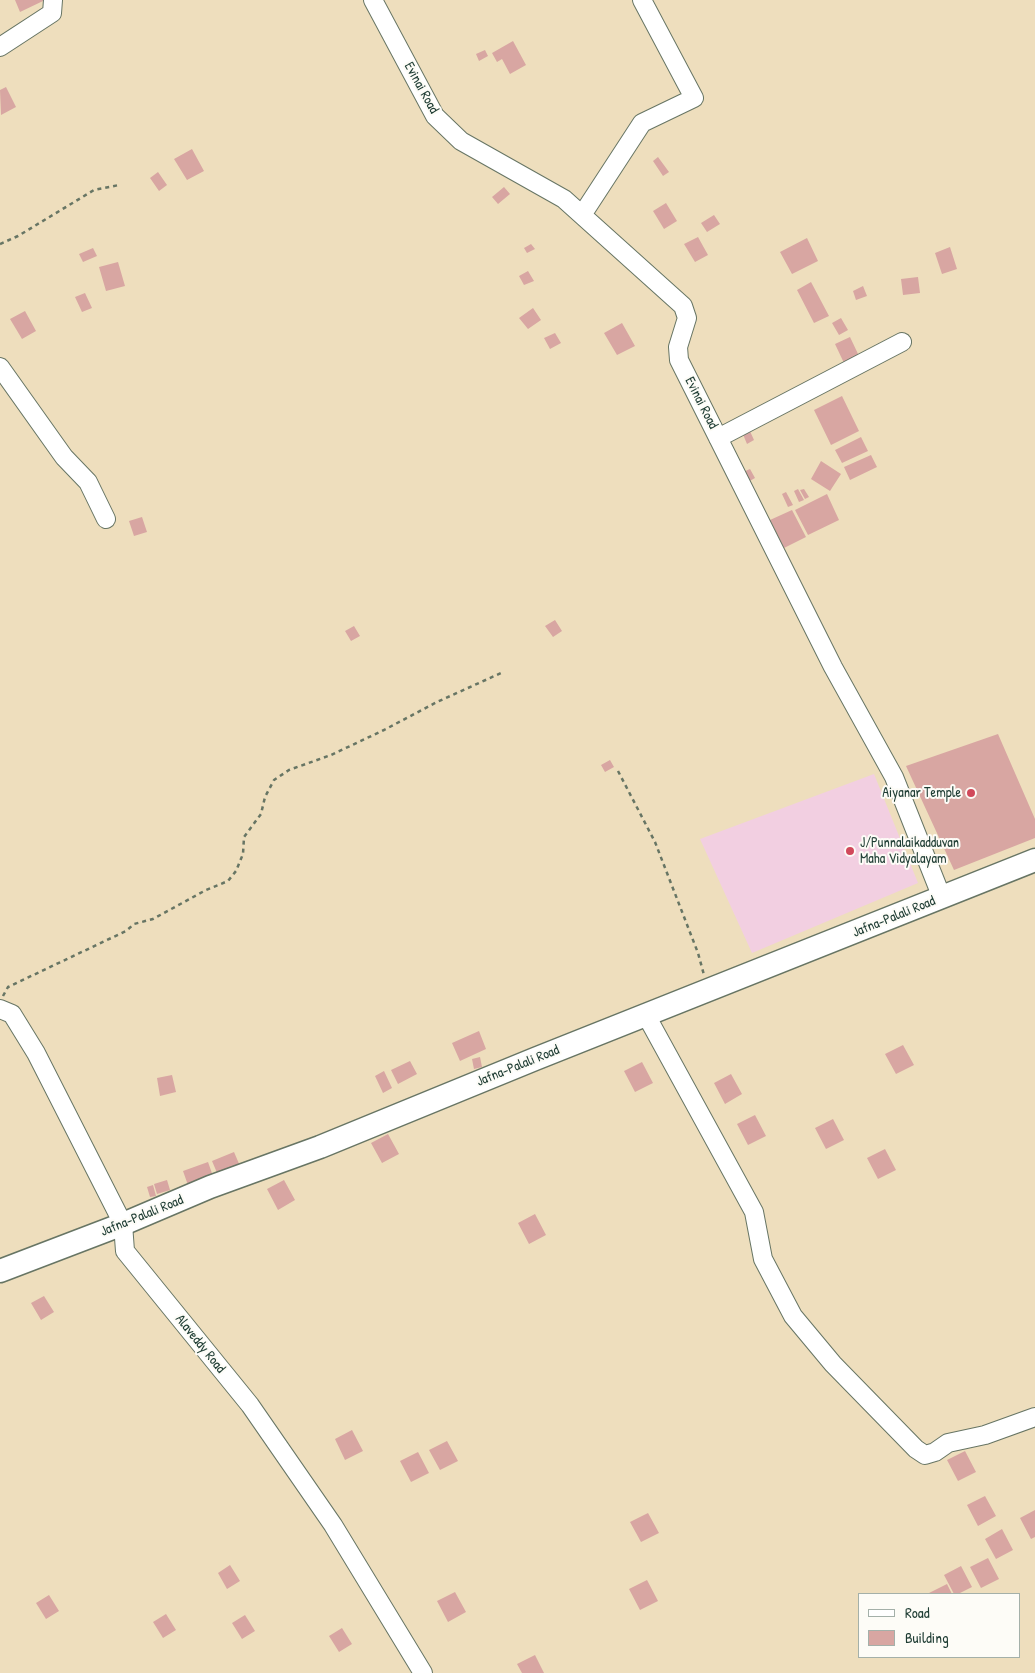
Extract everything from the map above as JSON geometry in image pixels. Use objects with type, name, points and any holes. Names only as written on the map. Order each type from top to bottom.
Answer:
[{"type":"main road","name":"Jafna-Palali Road","points":[[0,1271],[123,1224],[210,1188],[320,1147],[1035,860]]},
{"type":"street","points":[[0,47],[52,13],[53,0]]},
{"type":"street","name":"Evinai Road","points":[[373,0],[435,116],[461,141],[564,199],[683,306],[687,318],[678,347],[679,360],[834,667],[894,777],[942,898]]},
{"type":"street","points":[[582,215],[642,123],[694,98],[642,0]]},
{"type":"street","points":[[718,438],[902,342]]},
{"type":"street","points":[[0,367],[64,457],[88,482],[106,519]]},
{"type":"street","name":"Alaveddy Road","points":[[0,1009],[12,1014],[36,1052],[123,1224],[125,1251],[250,1405],[333,1525],[423,1673]]},
{"type":"street","points":[[646,1015],[754,1212],[763,1259],[793,1316],[833,1364],[916,1450],[925,1455],[935,1452],[948,1443],[985,1435],[1035,1416]]},
{"type":"path","points":[[0,244],[18,236],[94,190],[119,185]]},
{"type":"path","points":[[0,1002],[8,987],[126,931],[134,924],[153,919],[206,890],[228,881],[236,871],[242,854],[244,837],[261,814],[265,798],[274,780],[289,770],[331,755],[384,730],[436,702],[501,673]]},
{"type":"path","points":[[618,771],[655,842],[698,953],[708,990]]},
{"type":"shaded area","points":[[874,774],[918,883],[752,953],[700,839]]},
{"type":"building","points":[[15,0],[43,0],[43,1],[20,12]]},
{"type":"building","points":[[513,41],[526,65],[510,74],[502,59],[497,62],[492,53]]},
{"type":"building","points":[[485,50],[488,56],[479,61],[476,54]]},
{"type":"building","points":[[6,87],[16,107],[1,115],[0,90]]},
{"type":"building","points":[[192,149],[204,171],[187,180],[174,159]]},
{"type":"building","points":[[658,157],[669,172],[663,176],[653,161]]},
{"type":"building","points":[[158,172],[167,185],[159,191],[150,178]]},
{"type":"building","points":[[504,187],[510,194],[498,204],[492,197]]},
{"type":"building","points":[[666,203],[677,221],[664,229],[653,211]]},
{"type":"building","points":[[714,215],[720,224],[707,232],[701,223]]},
{"type":"building","points":[[698,237],[708,255],[695,262],[684,244]]},
{"type":"building","points":[[807,238],[818,261],[792,274],[780,252]]},
{"type":"building","points":[[531,244],[535,249],[527,253],[524,248]]},
{"type":"building","points":[[950,247],[957,269],[942,274],[935,253]]},
{"type":"building","points":[[93,248],[97,256],[83,262],[79,254]]},
{"type":"building","points":[[118,262],[125,286],[106,291],[99,267]]},
{"type":"building","points":[[528,271],[534,281],[524,285],[519,276]]},
{"type":"building","points":[[918,277],[920,293],[903,295],[901,279]]},
{"type":"building","points":[[811,282],[829,316],[814,323],[797,290]]},
{"type":"building","points":[[863,286],[867,296],[856,300],[853,291]]},
{"type":"building","points":[[85,293],[92,308],[82,312],[75,297]]},
{"type":"building","points":[[533,308],[541,320],[528,329],[519,318]]},
{"type":"building","points":[[25,311],[36,331],[22,339],[10,319]]},
{"type":"building","points":[[841,318],[848,330],[839,335],[832,323]]},
{"type":"building","points":[[622,323],[635,346],[617,355],[604,333]]},
{"type":"building","points":[[555,333],[561,343],[550,349],[544,338]]},
{"type":"building","points":[[850,337],[859,356],[844,363],[835,344]]},
{"type":"building","points":[[842,396],[859,431],[831,445],[814,410]]},
{"type":"building","points":[[749,429],[754,440],[747,444],[742,432]]},
{"type":"building","points":[[861,437],[868,451],[842,463],[835,450]]},
{"type":"building","points":[[871,455],[877,467],[850,480],[844,467]]},
{"type":"building","points":[[821,461],[841,474],[830,491],[811,479]]},
{"type":"building","points":[[750,469],[755,478],[746,483],[741,473]]},
{"type":"building","points":[[798,489],[804,500],[799,502],[794,491]]},
{"type":"building","points":[[804,489],[809,497],[805,499],[800,490]]},
{"type":"building","points":[[786,492],[793,505],[788,507],[782,494]]},
{"type":"building","points":[[827,494],[839,520],[808,535],[795,510]]},
{"type":"building","points":[[792,510],[806,537],[784,548],[770,520]]},
{"type":"building","points":[[142,517],[147,532],[134,536],[129,521]]},
{"type":"building","points":[[555,620],[562,631],[553,637],[545,626]]},
{"type":"building","points":[[354,626],[360,636],[351,641],[345,631]]},
{"type":"building","name":"Aiyanar Temple","points":[[998,734],[1035,819],[1035,838],[954,870],[906,766]]},
{"type":"building","points":[[610,760],[614,767],[605,772],[601,765]]},
{"type":"building","points":[[479,1031],[486,1049],[460,1061],[452,1043]]},
{"type":"building","points":[[903,1045],[914,1065],[896,1074],[885,1054]]},
{"type":"building","points":[[480,1057],[482,1067],[474,1069],[472,1059]]},
{"type":"building","points":[[410,1061],[417,1074],[398,1084],[391,1070]]},
{"type":"building","points":[[642,1062],[653,1083],[635,1092],[624,1071]]},
{"type":"building","points":[[384,1071],[392,1088],[383,1093],[375,1076]]},
{"type":"building","points":[[731,1074],[742,1094],[725,1104],[714,1083]]},
{"type":"building","points":[[172,1075],[176,1092],[160,1096],[157,1078]]},
{"type":"building","points":[[755,1115],[766,1136],[748,1145],[737,1124]]},
{"type":"building","points":[[833,1119],[844,1140],[826,1149],[815,1128]]},
{"type":"building","points":[[388,1134],[399,1154],[382,1163],[371,1143]]},
{"type":"building","points":[[885,1149],[896,1170],[878,1179],[867,1158]]},
{"type":"building","points":[[234,1152],[240,1166],[218,1175],[212,1161]]},
{"type":"building","points":[[208,1162],[214,1179],[189,1188],[183,1171]]},
{"type":"building","points":[[167,1180],[170,1190],[157,1194],[154,1184]]},
{"type":"building","points":[[284,1180],[295,1200],[278,1210],[267,1189]]},
{"type":"building","points":[[153,1185],[156,1196],[150,1197],[147,1187]]},
{"type":"building","points":[[535,1214],[546,1235],[529,1244],[518,1223]]},
{"type":"building","points":[[44,1296],[54,1312],[41,1320],[31,1303]]},
{"type":"building","points":[[352,1430],[363,1451],[345,1460],[335,1439]]},
{"type":"building","points":[[447,1441],[458,1461],[440,1470],[429,1450]]},
{"type":"building","points":[[965,1451],[976,1472],[958,1481],[947,1460]]},
{"type":"building","points":[[418,1452],[429,1473],[411,1482],[400,1461]]},
{"type":"building","points":[[985,1496],[996,1516],[978,1526],[967,1505]]},
{"type":"building","points":[[1035,1510],[1035,1537],[1031,1539],[1020,1518]]},
{"type":"building","points":[[648,1513],[659,1533],[641,1542],[630,1522]]},
{"type":"building","points":[[1002,1529],[1013,1550],[996,1559],[985,1539]]},
{"type":"building","points":[[988,1558],[999,1579],[981,1588],[970,1567]]},
{"type":"building","points":[[230,1565],[240,1581],[227,1589],[218,1573]]},
{"type":"building","points":[[961,1566],[972,1587],[960,1593],[953,1593],[944,1575]]},
{"type":"building","points":[[647,1580],[658,1601],[640,1610],[629,1589]]},
{"type":"building","points":[[947,1584],[952,1593],[929,1593]]},
{"type":"building","points":[[455,1592],[466,1612],[448,1622],[437,1601]]},
{"type":"building","points":[[49,1595],[59,1611],[46,1619],[36,1603]]},
{"type":"building","points":[[166,1614],[176,1630],[163,1638],[153,1622]]},
{"type":"building","points":[[245,1615],[255,1631],[242,1639],[232,1623]]},
{"type":"building","points":[[342,1628],[352,1644],[339,1652],[329,1636]]},
{"type":"building","points":[[535,1655],[544,1673],[522,1673],[517,1664]]},
{"type":"place","name":"Aiyanar Temple","points":[[971,793]]},
{"type":"place","name":"J/Punnalaikadduvan Maha Vidyalayam","points":[[850,851]]}]
